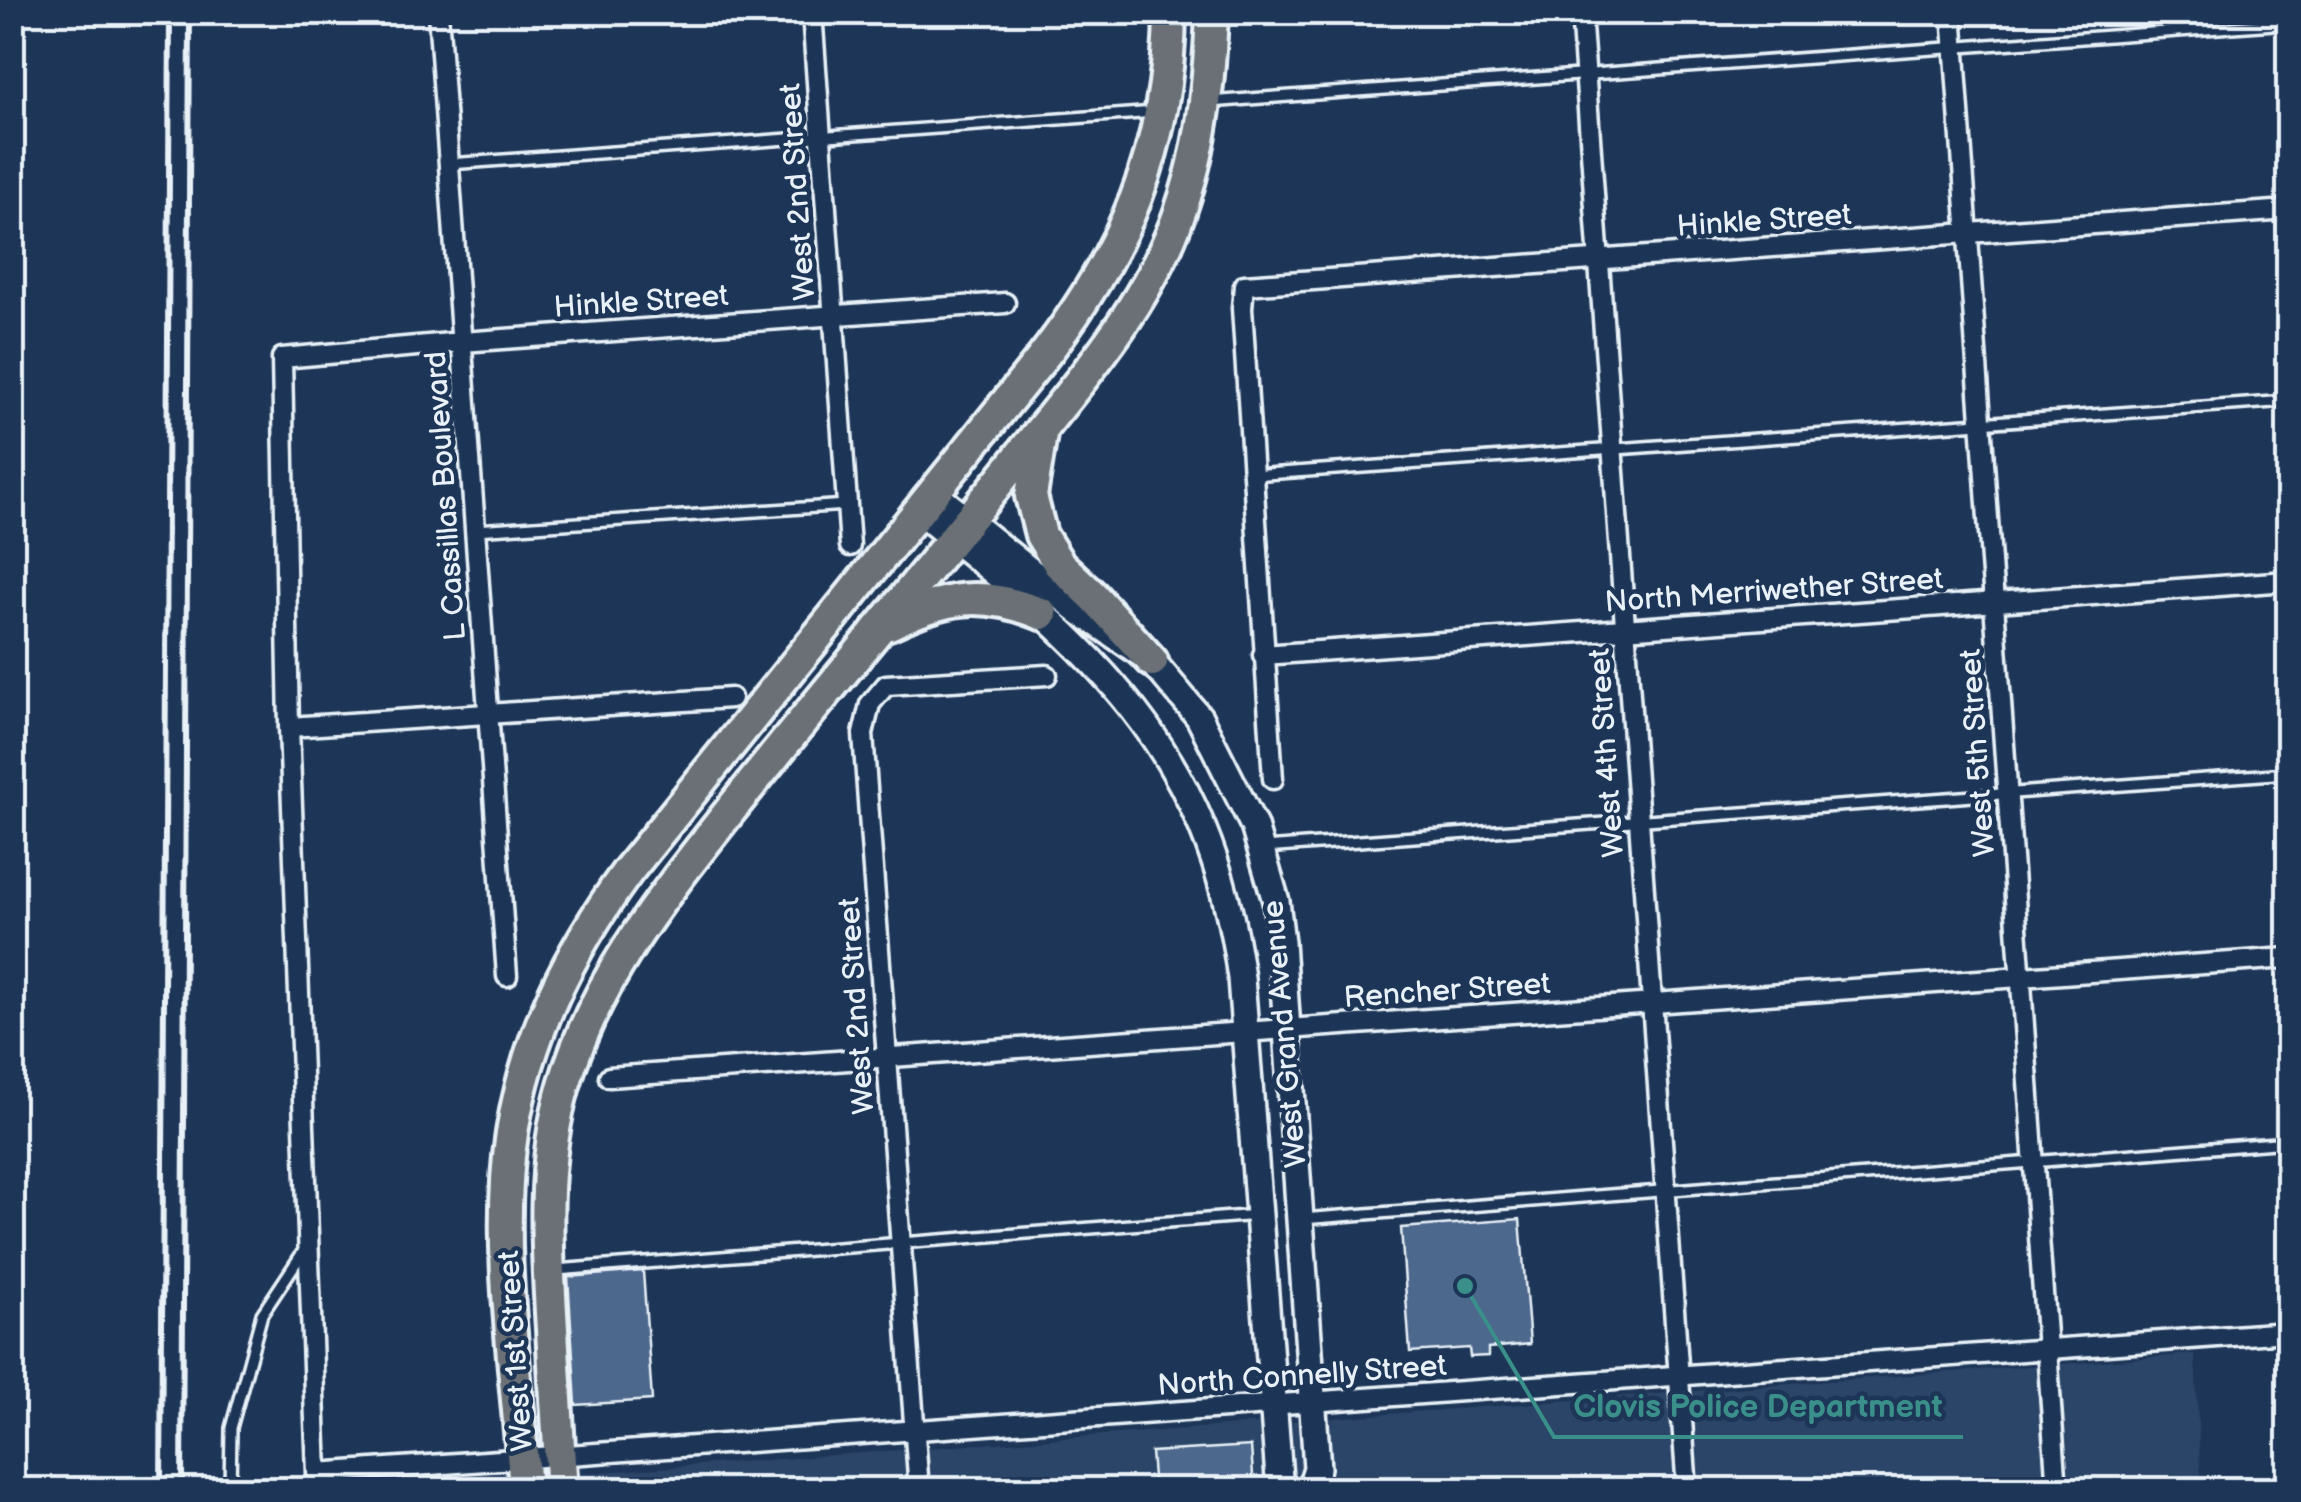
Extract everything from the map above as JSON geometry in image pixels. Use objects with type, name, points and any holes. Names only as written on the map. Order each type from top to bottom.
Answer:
[{"type":"highway","points":[[926,502],[1065,328],[1102,273],[1138,195],[1162,111],[1170,50],[1170,12]]},
{"type":"highway","points":[[960,530],[1134,305],[1164,250],[1187,186],[1206,103],[1212,12]]},
{"type":"highway","points":[[1042,427],[1031,496],[1041,535],[1058,564],[1152,662]]},
{"type":"highway","name":"West 1st Street","points":[[525,1490],[506,1213],[512,1133],[546,1008],[582,938],[628,871],[926,502]]},
{"type":"highway","name":"West 1st Street","points":[[562,1490],[546,1235],[552,1146],[563,1087],[599,996],[651,911],[960,530]]},
{"type":"highway","points":[[877,630],[928,605],[951,600],[1002,600],[1042,614]]},
{"type":"main road","name":"West Grand Avenue","points":[[926,502],[960,530],[1152,662],[1199,718],[1238,791],[1261,848],[1276,901],[1286,1029],[1317,1468],[1310,1490]]},
{"type":"main road","name":"West Grand Avenue","points":[[960,530],[1133,706],[1179,776],[1199,816],[1229,903],[1241,978],[1279,1478],[1285,1490]]},
{"type":"street","name":"L Cassillas Boulevard","points":[[438,12],[507,976]]},
{"type":"street","name":"West 2nd Street","points":[[812,12],[850,546]]},
{"type":"street","name":"West 4th Street","points":[[1581,12],[1686,1490]]},
{"type":"street","name":"West 5th Street","points":[[1952,12],[2057,1490]]},
{"type":"street","name":"Hinkle Street","points":[[1252,475],[1244,285],[2288,210]]},
{"type":"street","name":"Hinkle Street","points":[[289,727],[282,358],[1004,303]]},
{"type":"street","points":[[1252,475],[1273,780]]},
{"type":"street","name":"North Merriwether Street","points":[[1262,654],[2288,582]]},
{"type":"street","name":"West 2nd Street","points":[[918,1490],[863,734],[870,704],[886,685],[1047,675]]},
{"type":"street","points":[[307,1246],[289,727],[731,698]]},
{"type":"street","name":"Rencher Street","points":[[609,1077],[2288,958]]},
{"type":"street","name":"North Connelly Street","points":[[307,1246],[317,1473],[2288,1332]]},
{"type":"lane","points":[[1206,103],[2288,23]]},
{"type":"lane","points":[[450,164],[1162,111]]},
{"type":"lane","points":[[1252,475],[2288,402]]},
{"type":"lane","points":[[475,530],[848,505]]},
{"type":"lane","points":[[1261,848],[2288,773]]},
{"type":"lane","points":[[1299,1219],[2288,1142]]},
{"type":"lane","points":[[548,1270],[1259,1216]]},
{"type":"lane","points":[[230,1490],[232,1428],[262,1314],[307,1246]]},
{"type":"shaded area","points":[[2195,1354],[2201,1489],[578,1490],[577,1474]]},
{"type":"building","points":[[1520,1219],[1530,1344],[1488,1348],[1488,1356],[1470,1357],[1469,1348],[1410,1352],[1401,1228]]},
{"type":"building","points":[[643,1271],[652,1400],[576,1405],[568,1277]]},
{"type":"building","points":[[1251,1446],[1254,1490],[1154,1490],[1151,1452]]},
{"type":"railway","points":[[161,1490],[170,12]]},
{"type":"railway","points":[[182,1490],[190,12]]},
{"type":"place","name":"Clovis Police Department","points":[[1465,1286]]}]
